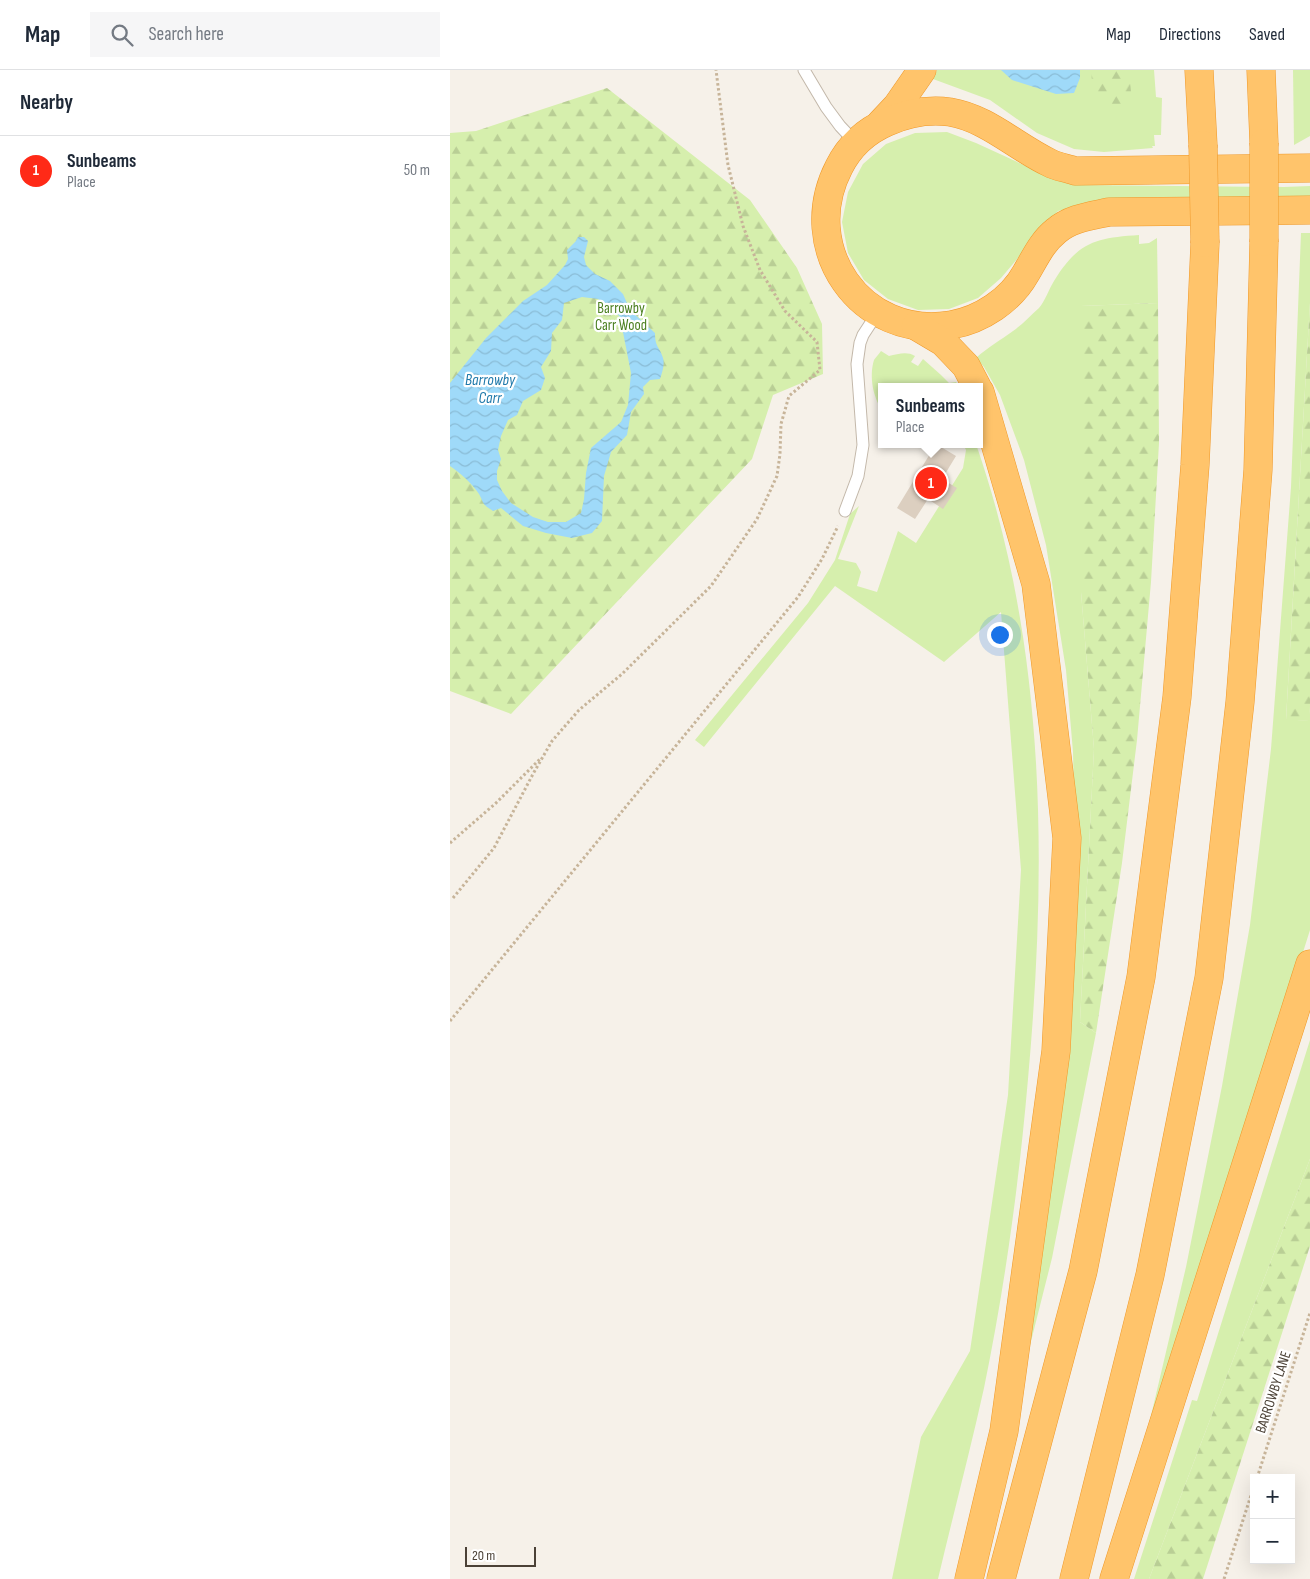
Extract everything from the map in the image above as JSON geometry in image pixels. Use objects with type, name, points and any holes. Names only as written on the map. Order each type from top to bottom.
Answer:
[{"type":"highway","points":[[922,70],[897,106],[878,126],[856,143],[843,160],[833,179],[827,200],[825,222],[828,243],[835,264],[842,276],[860,299],[878,312],[903,323],[934,327],[952,325],[986,313],[1002,302],[1014,290],[1046,241],[1058,230],[1078,219],[1109,212],[1310,210]]},
{"type":"highway","points":[[1001,1579],[1083,1271],[1141,977],[1177,697],[1195,465],[1205,243],[1204,145],[1199,70]]},
{"type":"highway","points":[[1074,1579],[1150,1275],[1209,978],[1240,702],[1258,470],[1264,242],[1264,143],[1260,70]]},
{"type":"highway","points":[[878,126],[900,116],[925,111],[949,112],[973,118],[1052,164],[1075,171],[1310,168]]},
{"type":"highway","points":[[916,326],[942,342],[966,366],[975,383]]},
{"type":"highway","points":[[969,1579],[1004,1431],[1056,1051],[1067,838],[1036,584],[983,402]]},
{"type":"highway","points":[[1114,1579],[1310,964]]},
{"type":"lane","points":[[804,70],[826,107],[856,143]]},
{"type":"lane","points":[[845,511],[858,476],[863,445],[857,364],[860,343],[878,312]]},
{"type":"path","points":[[453,898],[494,848],[552,741],[579,710],[622,674],[711,586],[757,519],[777,476],[781,424],[788,396],[820,370],[818,342],[785,311],[760,270],[743,226],[728,165],[716,70]]},
{"type":"path","points":[[450,1021],[798,597],[822,559],[845,511]]},
{"type":"path","points":[[450,843],[496,803],[545,754]]},
{"type":"path","name":"BARROWBY LANE","points":[[1258,1474],[1310,1314]]},
{"type":"path","points":[[1224,1579],[1250,1498]]},
{"type":"green space","points":[[937,70],[1154,70],[1156,97],[1162,98],[1161,135],[1154,135],[1155,146],[1152,146],[1153,148],[1104,152],[1074,149],[1037,133],[990,100],[933,79]]},
{"type":"green space","points":[[1091,70],[1129,70],[1132,103],[1120,116],[1098,102],[1092,82]]},
{"type":"green space","points":[[1293,70],[1310,70],[1310,136],[1294,145]]},
{"type":"green space","name":"Barrowby Carr Wood","points":[[607,88],[750,200],[797,268],[822,324],[823,374],[773,395],[752,459],[511,714],[450,691],[450,133],[476,131]]},
{"type":"green space","points":[[947,132],[976,143],[1050,177],[1081,185],[1310,186],[1310,202],[1096,204],[1058,211],[1001,278],[978,298],[949,309],[918,310],[888,299],[864,280],[848,253],[842,222],[848,192],[863,164],[886,144],[915,133]]},
{"type":"green space","points":[[1301,233],[1310,233],[1310,302],[1286,719],[1308,721],[1310,707],[1310,930],[1133,1492],[1186,1267],[1222,1086],[1250,925],[1271,749],[1291,487]]},
{"type":"green space","points":[[1139,235],[1139,244],[1149,243],[1157,238],[1158,303],[1081,306],[1081,592],[1094,749],[1080,1022],[1096,1033],[1052,1258],[1019,1389],[1075,838],[1073,752],[1066,670],[1046,545],[1024,460],[1000,395],[984,367],[976,358],[1016,329],[1039,308],[1063,268],[1080,250],[1089,244],[1099,241]]},
{"type":"green space","points":[[1310,302],[1310,707],[1309,721],[1286,720]]},
{"type":"green space","points":[[1158,303],[1159,443],[1151,582],[1137,740],[1122,863],[1096,1033],[1080,1022],[1094,749],[1081,592],[1081,306]]},
{"type":"green space","points":[[881,351],[889,356],[902,353],[912,354],[915,356],[911,362],[918,366],[923,359],[949,383],[878,383],[878,403],[872,379],[874,360]]},
{"type":"green space","points":[[965,448],[977,448],[999,521],[1017,599],[1029,679],[1036,758],[1039,839],[1034,999],[1028,1079],[1010,1234],[979,1412],[938,1579],[892,1579],[921,1437],[970,1351],[1008,1095],[1021,870],[1001,612],[944,662],[835,586],[704,747],[695,740],[808,603],[835,560],[850,514],[859,506],[838,559],[856,563],[861,572],[857,586],[877,592],[898,531],[916,543],[963,468]]},
{"type":"green space","points":[[1310,1040],[1310,1159],[1149,1579],[1134,1579],[1192,1400],[1197,1401]]},
{"type":"green space","points":[[1310,1159],[1310,1246],[1203,1579],[1149,1579]]},
{"type":"water","points":[[1001,70],[1080,70],[1080,78],[1074,93],[1056,94],[1012,80]]},
{"type":"water","name":"Barrowby Carr","points":[[578,237],[584,237],[588,241],[584,257],[586,265],[595,274],[610,281],[623,294],[630,310],[655,333],[656,342],[664,363],[660,379],[650,380],[643,387],[644,394],[631,412],[627,435],[611,452],[604,476],[602,521],[592,533],[572,538],[523,526],[501,508],[493,511],[485,505],[469,482],[450,466],[450,383],[486,338],[523,301],[547,285],[565,265],[568,259],[567,250]],"holes":[[[582,297],[598,299],[612,308],[620,317],[631,373],[628,405],[621,422],[591,448],[581,513],[566,522],[548,522],[533,517],[511,503],[502,491],[497,480],[497,471],[501,459],[498,450],[501,436],[508,420],[517,415],[523,401],[541,390],[545,378],[541,367],[551,351],[552,333],[562,320],[564,303]]]},
{"type":"building","points":[[934,448],[943,448],[956,456],[942,479],[957,488],[943,509],[928,499],[915,519],[897,508]]},
{"type":"place","name":"Sunbeams","points":[[931,483]]}]
